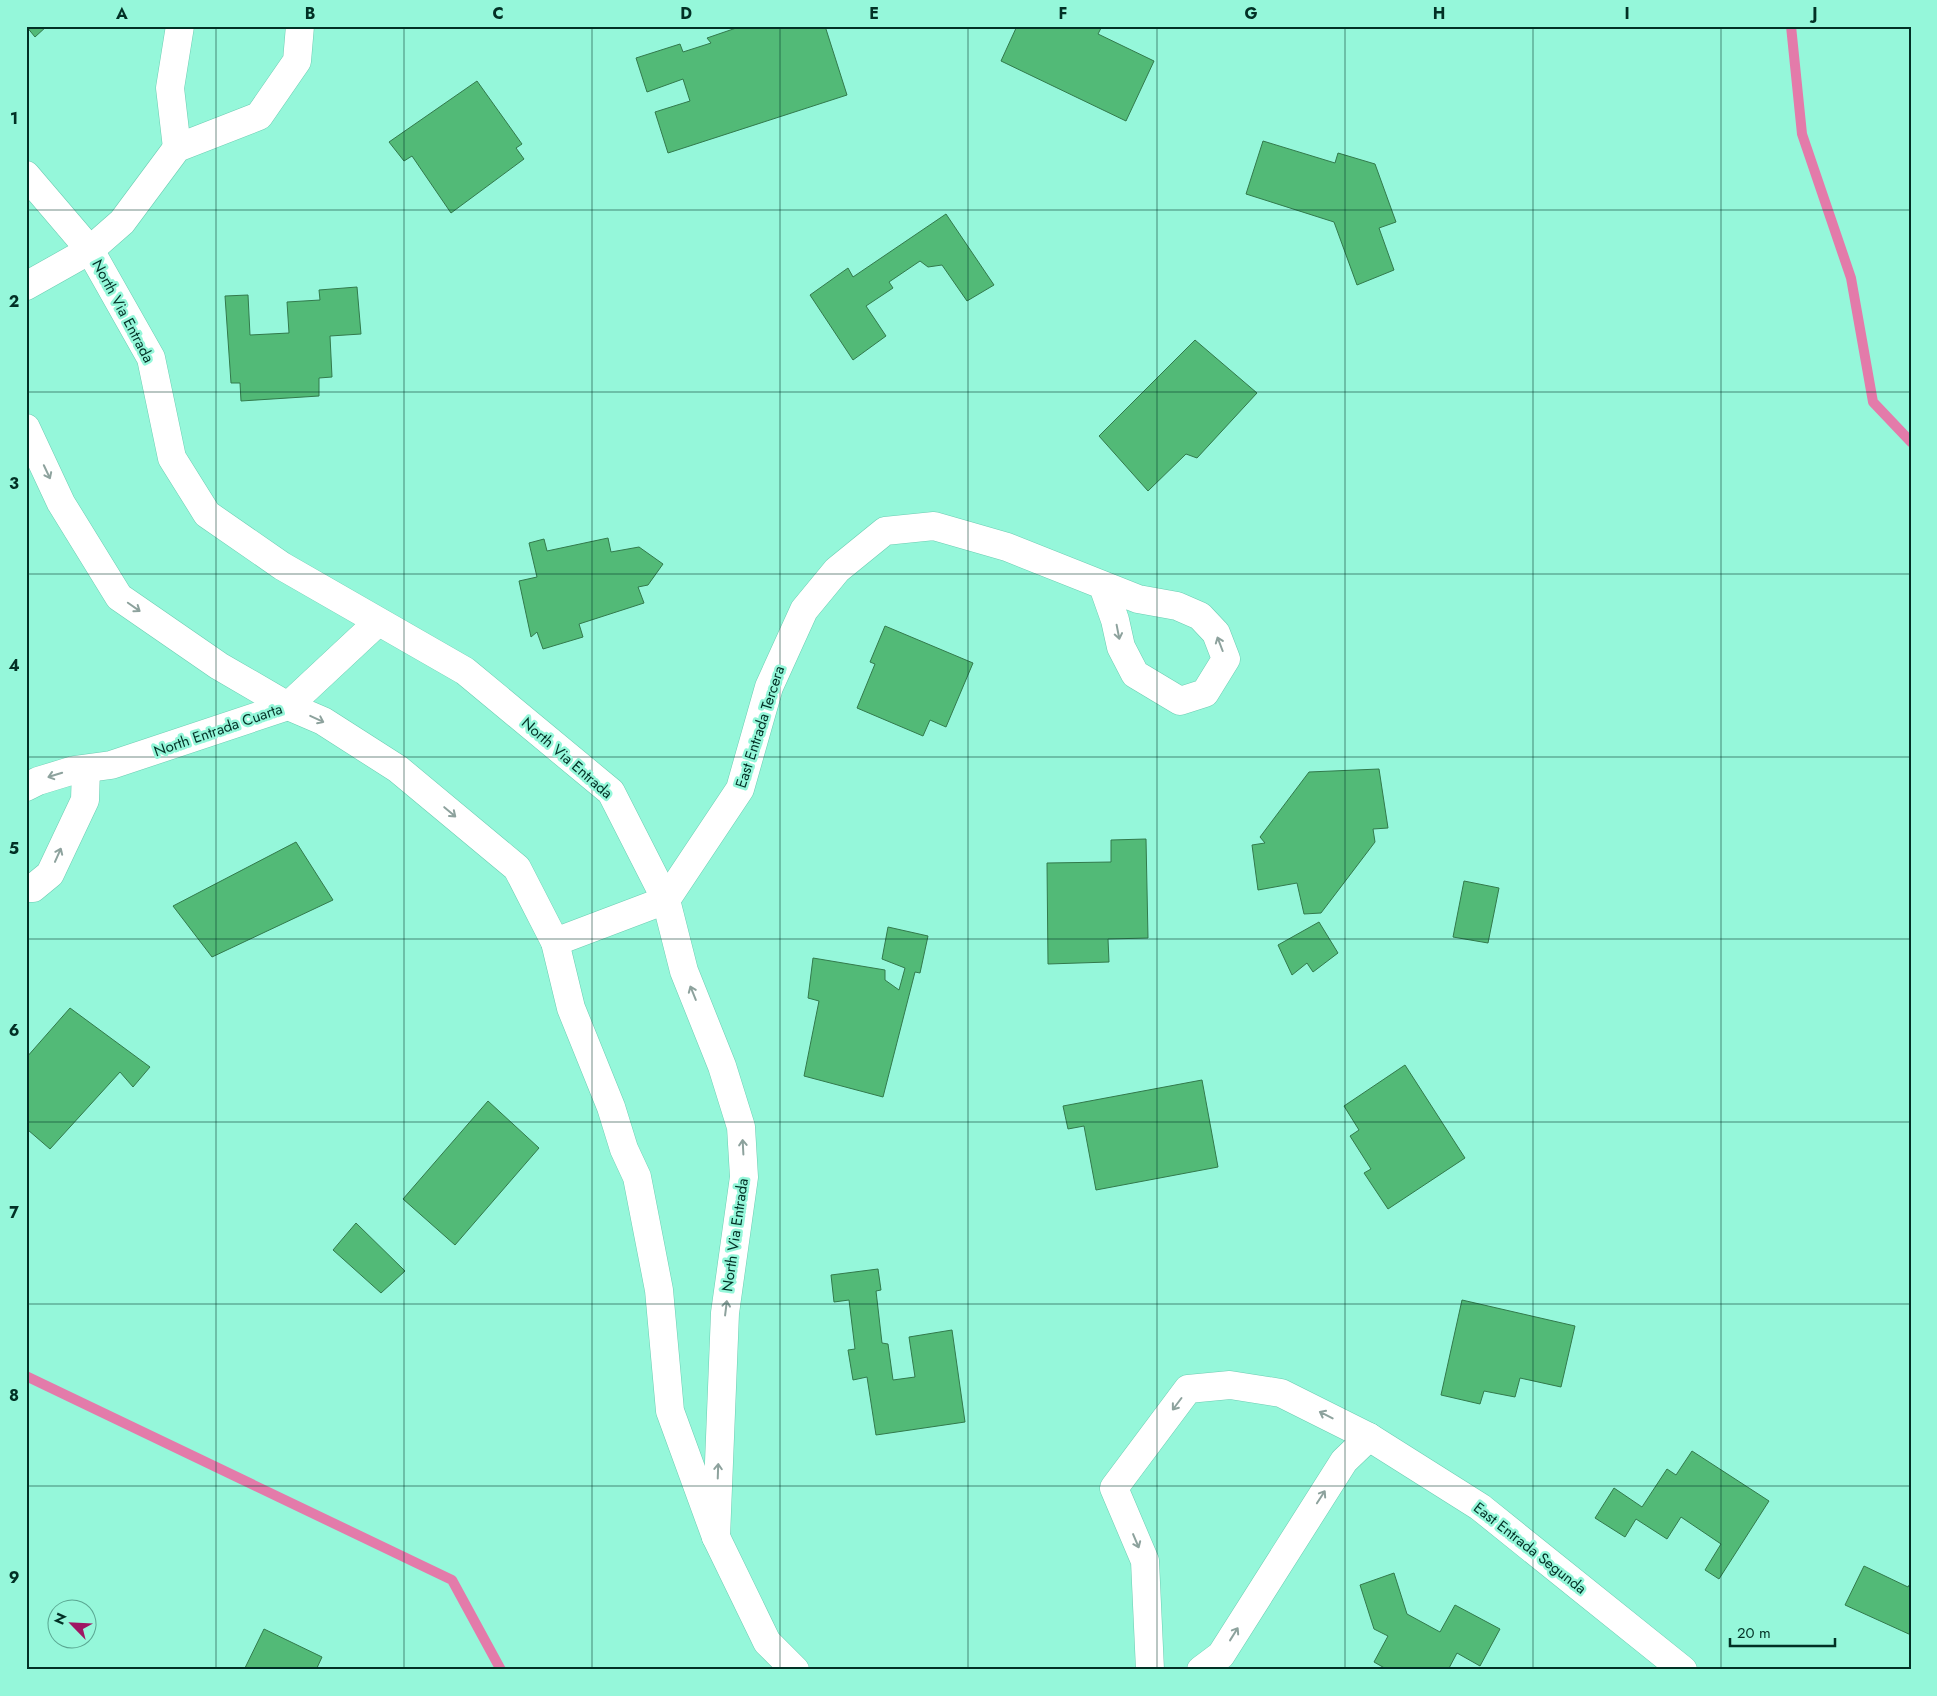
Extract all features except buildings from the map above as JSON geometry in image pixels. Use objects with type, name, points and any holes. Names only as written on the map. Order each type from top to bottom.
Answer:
[{"type":"street","points":[[177,148],[170,88],[180,26]]},
{"type":"street","points":[[26,286],[90,250],[122,222],[177,148],[260,116],[297,60],[300,26]]},
{"type":"street","name":"North Via Entrada","points":[[26,175],[90,250],[151,358],[172,458],[207,514],[282,566],[466,671],[611,792],[666,900],[684,971],[722,1066],[741,1127],[744,1177],[725,1313],[716,1537]]},
{"type":"street","name":"North Via Entrada","points":[[26,428],[61,503],[119,597],[219,666],[288,706],[323,721],[398,769],[517,868],[555,942],[571,1008],[611,1107],[624,1149],[638,1177],[659,1290],[670,1411],[716,1537],[767,1642],[795,1670]]},
{"type":"street","name":"East Entrada Tercera","points":[[666,900],[740,789],[769,687],[804,610],[837,570],[885,531],[934,526],[1006,547],[1138,599],[1177,606],[1200,616],[1216,633],[1226,659],[1205,693],[1180,701],[1135,674],[1121,647],[1115,620],[1103,586]]},
{"type":"street","name":"North Entrada Cuarta","points":[[26,787],[38,781],[74,770],[111,766],[288,706],[378,622]]},
{"type":"street","points":[[26,888],[33,888],[50,874],[85,800],[86,769]]},
{"type":"street","points":[[555,942],[666,900]]},
{"type":"street","name":"East Entrada Segunda","points":[[1150,1670],[1145,1562],[1114,1488],[1188,1389],[1230,1385],[1280,1393],[1369,1437],[1480,1507],[1683,1670]]},
{"type":"street","points":[[1201,1670],[1221,1655],[1344,1461],[1369,1437]]},
{"type":"waterway","points":[[1791,26],[1802,134],[1851,278],[1873,402],[1911,442]]},
{"type":"waterway","points":[[26,1376],[452,1580],[501,1670]]}]
